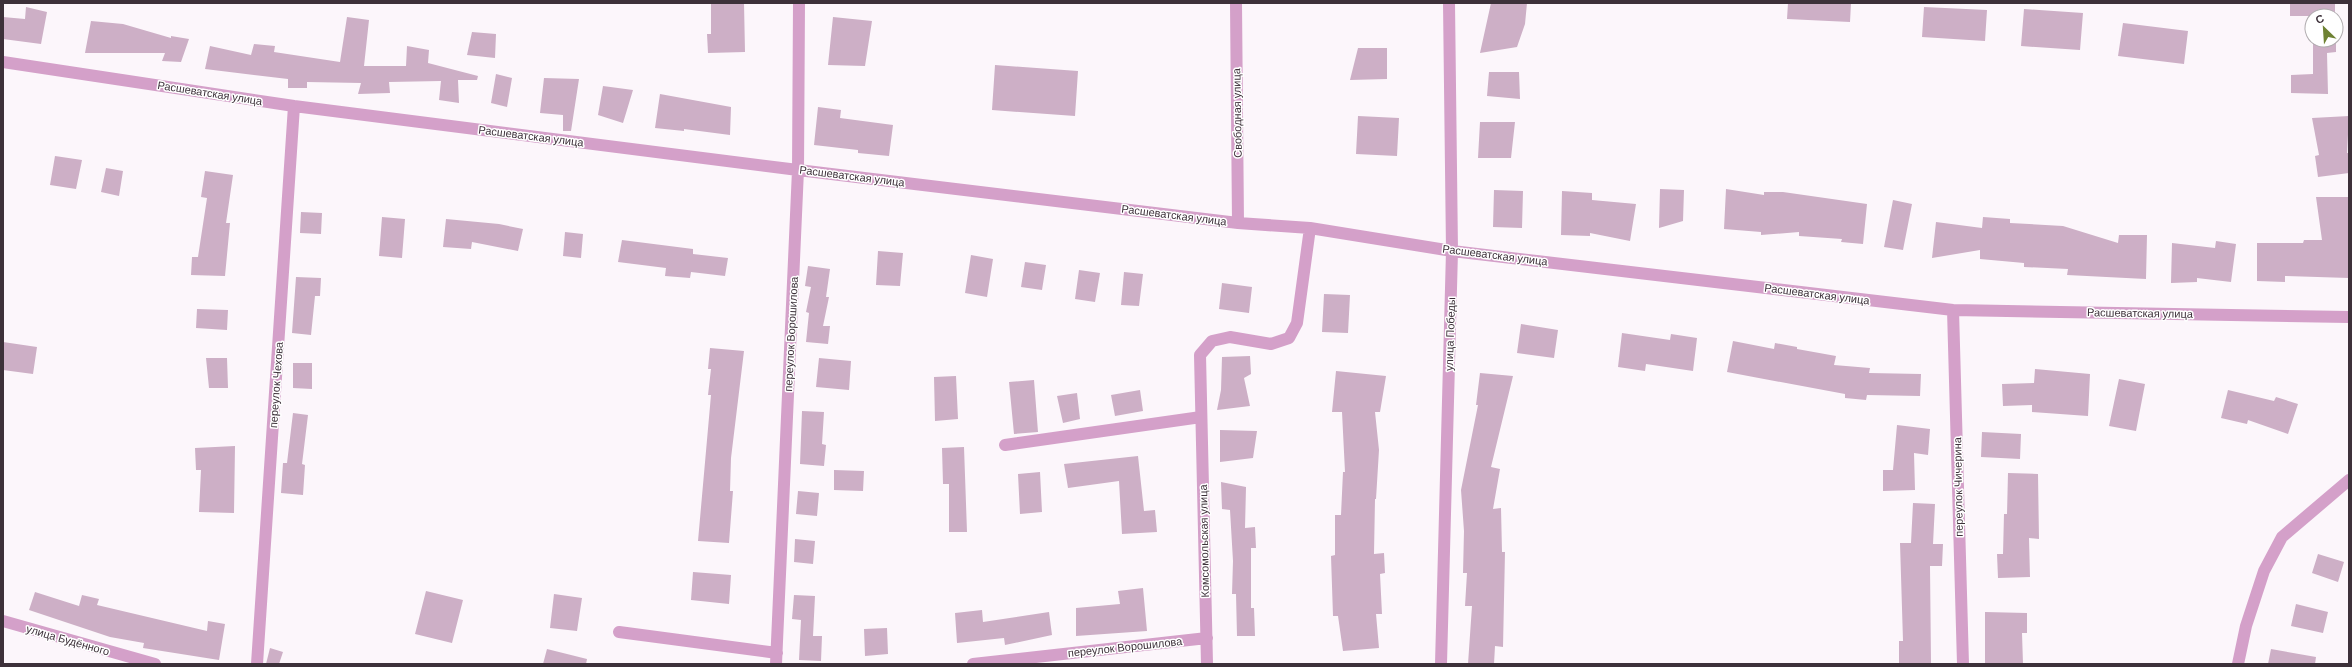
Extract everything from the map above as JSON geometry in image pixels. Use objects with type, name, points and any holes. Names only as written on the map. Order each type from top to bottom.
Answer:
[{"type":"street","name":"переулок Ворошилова","points":[[776,658],[798,170],[799,3]]},
{"type":"street","name":"Свободная улица","points":[[1236,3],[1238,223]]},
{"type":"street","name":"улица Победы","points":[[1441,664],[1452,251],[1448,3]]},
{"type":"street","name":"Расшеватская улица","points":[[3,62],[294,106],[798,170],[1238,223],[1310,228],[1452,251],[1953,310],[2349,317]]},
{"type":"street","name":"переулок Чехова","points":[[258,664],[294,106]]},
{"type":"street","name":"Комсомольская улица","points":[[1207,664],[1200,355],[1212,341],[1230,337],[1271,344],[1289,338],[1297,323],[1310,228]]},
{"type":"street","name":"переулок Чичерина","points":[[1953,310],[1963,664]]},
{"type":"street","points":[[1005,444],[1201,417]]},
{"type":"street","points":[[2238,664],[2246,626],[2264,571],[2282,537],[2349,480]]},
{"type":"street","name":"улица Будённого","points":[[3,621],[156,664]]},
{"type":"street","points":[[619,632],[776,658]]},
{"type":"street","name":"переулок Ворошилова","points":[[973,664],[1207,638]]},
{"type":"building","points":[[711,3],[744,3],[745,52],[708,53],[707,34],[711,34]]},
{"type":"building","points":[[1491,3],[1527,3],[1525,24],[1517,47],[1480,53]]},
{"type":"building","points":[[1788,3],[1851,3],[1850,22],[1787,19]]},
{"type":"building","points":[[2290,3],[2335,3],[2335,8],[2304,8],[2304,16],[2290,16]]},
{"type":"building","points":[[26,7],[47,12],[41,44],[3,39],[3,17],[25,19]]},
{"type":"building","points":[[1924,7],[1987,10],[1985,41],[1922,37]]},
{"type":"building","points":[[2024,9],[2083,13],[2080,50],[2021,46]]},
{"type":"building","points":[[347,17],[369,20],[364,66],[406,66],[407,46],[429,50],[428,63],[478,76],[477,80],[458,80],[459,103],[439,100],[441,81],[389,82],[390,93],[358,94],[361,83],[307,82],[307,88],[288,88],[288,79],[205,69],[210,46],[251,55],[254,44],[275,46],[274,52],[340,62]]},
{"type":"building","points":[[833,17],[872,21],[865,66],[828,65]]},
{"type":"building","points":[[91,21],[123,24],[171,38],[171,36],[189,39],[181,62],[162,61],[165,53],[85,53]]},
{"type":"building","points":[[2123,23],[2188,31],[2184,64],[2118,56]]},
{"type":"building","points":[[472,32],[496,34],[495,58],[467,55]]},
{"type":"building","points":[[1358,48],[1387,48],[1387,79],[1350,80]]},
{"type":"building","points":[[2313,48],[2336,48],[2336,52],[2327,53],[2328,94],[2291,93],[2291,75],[2313,74]]},
{"type":"building","points":[[995,65],[1078,71],[1075,116],[992,110]]},
{"type":"building","points":[[1489,72],[1519,72],[1520,99],[1487,96]]},
{"type":"building","points":[[496,74],[512,78],[507,107],[491,103]]},
{"type":"building","points":[[544,78],[579,79],[571,131],[563,131],[563,115],[540,113]]},
{"type":"building","points":[[603,86],[633,90],[623,123],[598,115]]},
{"type":"building","points":[[660,94],[731,107],[730,135],[684,129],[684,131],[655,128]]},
{"type":"building","points":[[818,107],[841,110],[840,118],[893,125],[889,156],[858,153],[858,150],[814,145]]},
{"type":"building","points":[[1358,116],[1399,118],[1397,156],[1356,154]]},
{"type":"building","points":[[2349,116],[2347,153],[2349,153],[2349,173],[2318,177],[2315,156],[2319,155],[2312,118]]},
{"type":"building","points":[[1480,122],[1515,122],[1511,158],[1478,158]]},
{"type":"building","points":[[55,156],[82,160],[76,189],[50,185]]},
{"type":"building","points":[[106,168],[123,171],[119,196],[101,192]]},
{"type":"building","points":[[205,171],[233,175],[226,223],[230,223],[225,276],[191,275],[192,257],[198,257],[207,198],[201,197]]},
{"type":"building","points":[[1660,189],[1684,190],[1683,221],[1659,228]]},
{"type":"building","points":[[1726,189],[1764,195],[1764,192],[1783,192],[1867,204],[1863,244],[1841,242],[1842,239],[1799,236],[1799,232],[1761,235],[1761,232],[1724,229]]},
{"type":"building","points":[[1494,190],[1523,191],[1522,228],[1493,227]]},
{"type":"building","points":[[1562,191],[1592,193],[1592,200],[1636,204],[1630,241],[1590,233],[1590,236],[1561,235]]},
{"type":"building","points":[[2316,197],[2349,197],[2349,278],[2285,276],[2285,282],[2257,281],[2257,243],[2303,243],[2304,240],[2322,240]]},
{"type":"building","points":[[1893,200],[1912,204],[1903,250],[1884,247]]},
{"type":"building","points":[[301,212],[322,213],[321,234],[300,233]]},
{"type":"building","points":[[382,217],[405,219],[402,258],[379,256]]},
{"type":"building","points":[[1983,217],[2010,219],[2010,223],[2063,226],[2118,243],[2119,235],[2147,235],[2146,279],[2067,275],[2068,269],[2024,267],[2024,263],[1980,259],[1980,250],[1932,258],[1936,222],[1982,228]]},
{"type":"building","points":[[446,219],[499,224],[523,229],[518,251],[472,242],[471,249],[443,247]]},
{"type":"building","points":[[565,232],[583,234],[581,258],[563,256]]},
{"type":"building","points":[[622,240],[693,249],[693,254],[728,258],[725,276],[691,272],[690,278],[665,276],[666,268],[618,262]]},
{"type":"building","points":[[2216,241],[2236,244],[2231,282],[2197,278],[2197,282],[2171,283],[2172,243],[2215,248]]},
{"type":"building","points":[[878,251],[903,253],[900,286],[876,285]]},
{"type":"building","points":[[971,255],[993,259],[987,297],[965,293]]},
{"type":"building","points":[[1025,262],[1046,265],[1042,290],[1021,287]]},
{"type":"building","points":[[808,266],[830,269],[826,297],[829,297],[823,326],[830,326],[828,344],[806,342],[809,313],[806,312],[811,287],[805,286]]},
{"type":"building","points":[[1079,270],[1100,273],[1095,302],[1075,299]]},
{"type":"building","points":[[1124,272],[1143,274],[1139,306],[1121,305]]},
{"type":"building","points":[[296,277],[321,278],[320,296],[315,296],[311,335],[292,333]]},
{"type":"building","points":[[1222,283],[1252,287],[1249,313],[1219,309]]},
{"type":"building","points":[[1324,294],[1350,295],[1348,333],[1322,332]]},
{"type":"building","points":[[197,309],[228,310],[227,330],[196,328]]},
{"type":"building","points":[[1521,324],[1558,330],[1554,358],[1517,353]]},
{"type":"building","points":[[1622,333],[1670,340],[1671,334],[1697,338],[1693,371],[1646,364],[1645,371],[1618,367]]},
{"type":"building","points":[[1733,341],[1774,349],[1775,343],[1797,347],[1797,349],[1836,356],[1834,365],[1870,368],[1869,373],[1921,374],[1920,396],[1867,395],[1866,400],[1845,398],[1845,394],[1727,372]]},
{"type":"building","points":[[3,342],[37,347],[33,374],[3,370]]},
{"type":"building","points":[[710,348],[744,351],[731,458],[730,491],[733,491],[729,543],[698,541],[711,395],[708,395],[711,369],[708,369]]},
{"type":"building","points":[[1250,356],[1251,374],[1244,378],[1250,406],[1217,410],[1221,390],[1222,357]]},
{"type":"building","points":[[206,358],[227,358],[228,388],[209,388]]},
{"type":"building","points":[[819,358],[851,361],[849,390],[816,387]]},
{"type":"building","points":[[293,363],[312,363],[312,389],[293,388]]},
{"type":"building","points":[[2035,369],[2090,374],[2088,416],[2032,412],[2032,405],[2003,406],[2002,384],[2034,383]]},
{"type":"building","points":[[1336,371],[1386,376],[1380,412],[1375,412],[1379,450],[1375,499],[1374,554],[1384,553],[1385,573],[1380,574],[1382,614],[1376,614],[1379,648],[1343,651],[1338,616],[1333,616],[1331,556],[1335,555],[1335,515],[1341,515],[1343,472],[1345,472],[1342,412],[1332,412]]},
{"type":"building","points":[[1480,373],[1513,376],[1491,467],[1500,469],[1493,509],[1501,508],[1502,552],[1505,552],[1503,647],[1495,646],[1494,664],[1468,664],[1472,606],[1465,606],[1467,573],[1463,573],[1464,531],[1461,490],[1478,405],[1476,405]]},
{"type":"building","points":[[956,376],[958,419],[935,421],[934,377]]},
{"type":"building","points":[[2119,379],[2145,384],[2136,431],[2109,426]]},
{"type":"building","points":[[1034,380],[1038,432],[1014,434],[1009,382]]},
{"type":"building","points":[[1140,390],[1143,411],[1115,416],[1111,395]]},
{"type":"building","points":[[2228,390],[2274,401],[2276,397],[2298,404],[2288,434],[2248,420],[2247,424],[2221,418]]},
{"type":"building","points":[[1077,393],[1080,419],[1063,423],[1057,396]]},
{"type":"building","points":[[802,411],[824,412],[822,444],[826,445],[824,466],[800,464]]},
{"type":"building","points":[[293,413],[308,415],[302,464],[305,465],[303,495],[281,493],[283,463],[287,463]]},
{"type":"building","points":[[1897,425],[1930,429],[1928,455],[1914,453],[1915,490],[1883,491],[1883,470],[1893,470]]},
{"type":"building","points":[[1220,430],[1257,431],[1253,458],[1220,462]]},
{"type":"building","points":[[1982,432],[2021,434],[2020,459],[1981,457]]},
{"type":"building","points":[[235,446],[234,513],[199,512],[201,470],[196,470],[195,448]]},
{"type":"building","points":[[964,447],[967,532],[949,532],[949,484],[943,484],[942,448]]},
{"type":"building","points":[[1138,456],[1144,511],[1155,510],[1157,532],[1122,534],[1119,481],[1068,488],[1064,464]]},
{"type":"building","points":[[834,470],[864,471],[863,491],[834,490]]},
{"type":"building","points":[[1040,472],[1042,512],[1020,514],[1018,474]]},
{"type":"building","points":[[2008,473],[2038,474],[2039,539],[2029,538],[2030,577],[1998,578],[1997,554],[2003,554],[2004,514],[2007,514]]},
{"type":"building","points":[[1221,482],[1246,487],[1245,528],[1255,527],[1256,548],[1251,548],[1251,608],[1254,608],[1255,636],[1237,636],[1236,594],[1232,594],[1233,561],[1230,510],[1222,509]]},
{"type":"building","points":[[798,491],[819,493],[817,516],[796,514]]},
{"type":"building","points":[[1913,503],[1935,504],[1933,544],[1943,544],[1942,566],[1930,566],[1931,664],[1899,664],[1899,641],[1903,641],[1900,543],[1911,543]]},
{"type":"building","points":[[795,539],[815,541],[813,564],[794,562]]},
{"type":"building","points":[[2318,554],[2344,562],[2338,582],[2312,573]]},
{"type":"building","points":[[693,572],[731,575],[729,604],[691,600]]},
{"type":"building","points":[[1143,588],[1147,631],[1076,636],[1076,608],[1120,604],[1118,591]]},
{"type":"building","points":[[426,591],[463,600],[452,643],[415,634]]},
{"type":"building","points":[[35,592],[79,606],[82,595],[99,599],[97,605],[207,631],[208,621],[225,624],[219,660],[143,648],[144,643],[110,637],[29,610]]},
{"type":"building","points":[[554,594],[582,598],[577,631],[550,628]]},
{"type":"building","points":[[794,595],[815,596],[813,636],[822,636],[821,661],[799,660],[801,620],[792,619]]},
{"type":"building","points":[[2296,604],[2328,612],[2323,633],[2291,626]]},
{"type":"building","points":[[982,610],[983,622],[1049,612],[1052,635],[1005,645],[1004,638],[957,643],[955,613]]},
{"type":"building","points":[[1985,612],[2027,613],[2027,633],[2022,633],[2023,664],[1985,664]]},
{"type":"building","points":[[887,628],[888,654],[865,656],[864,629]]},
{"type":"building","points":[[270,648],[283,652],[279,664],[266,664]]},
{"type":"building","points":[[547,649],[587,659],[586,664],[543,664]]},
{"type":"building","points":[[2271,649],[2316,657],[2315,664],[2268,664]]}]
